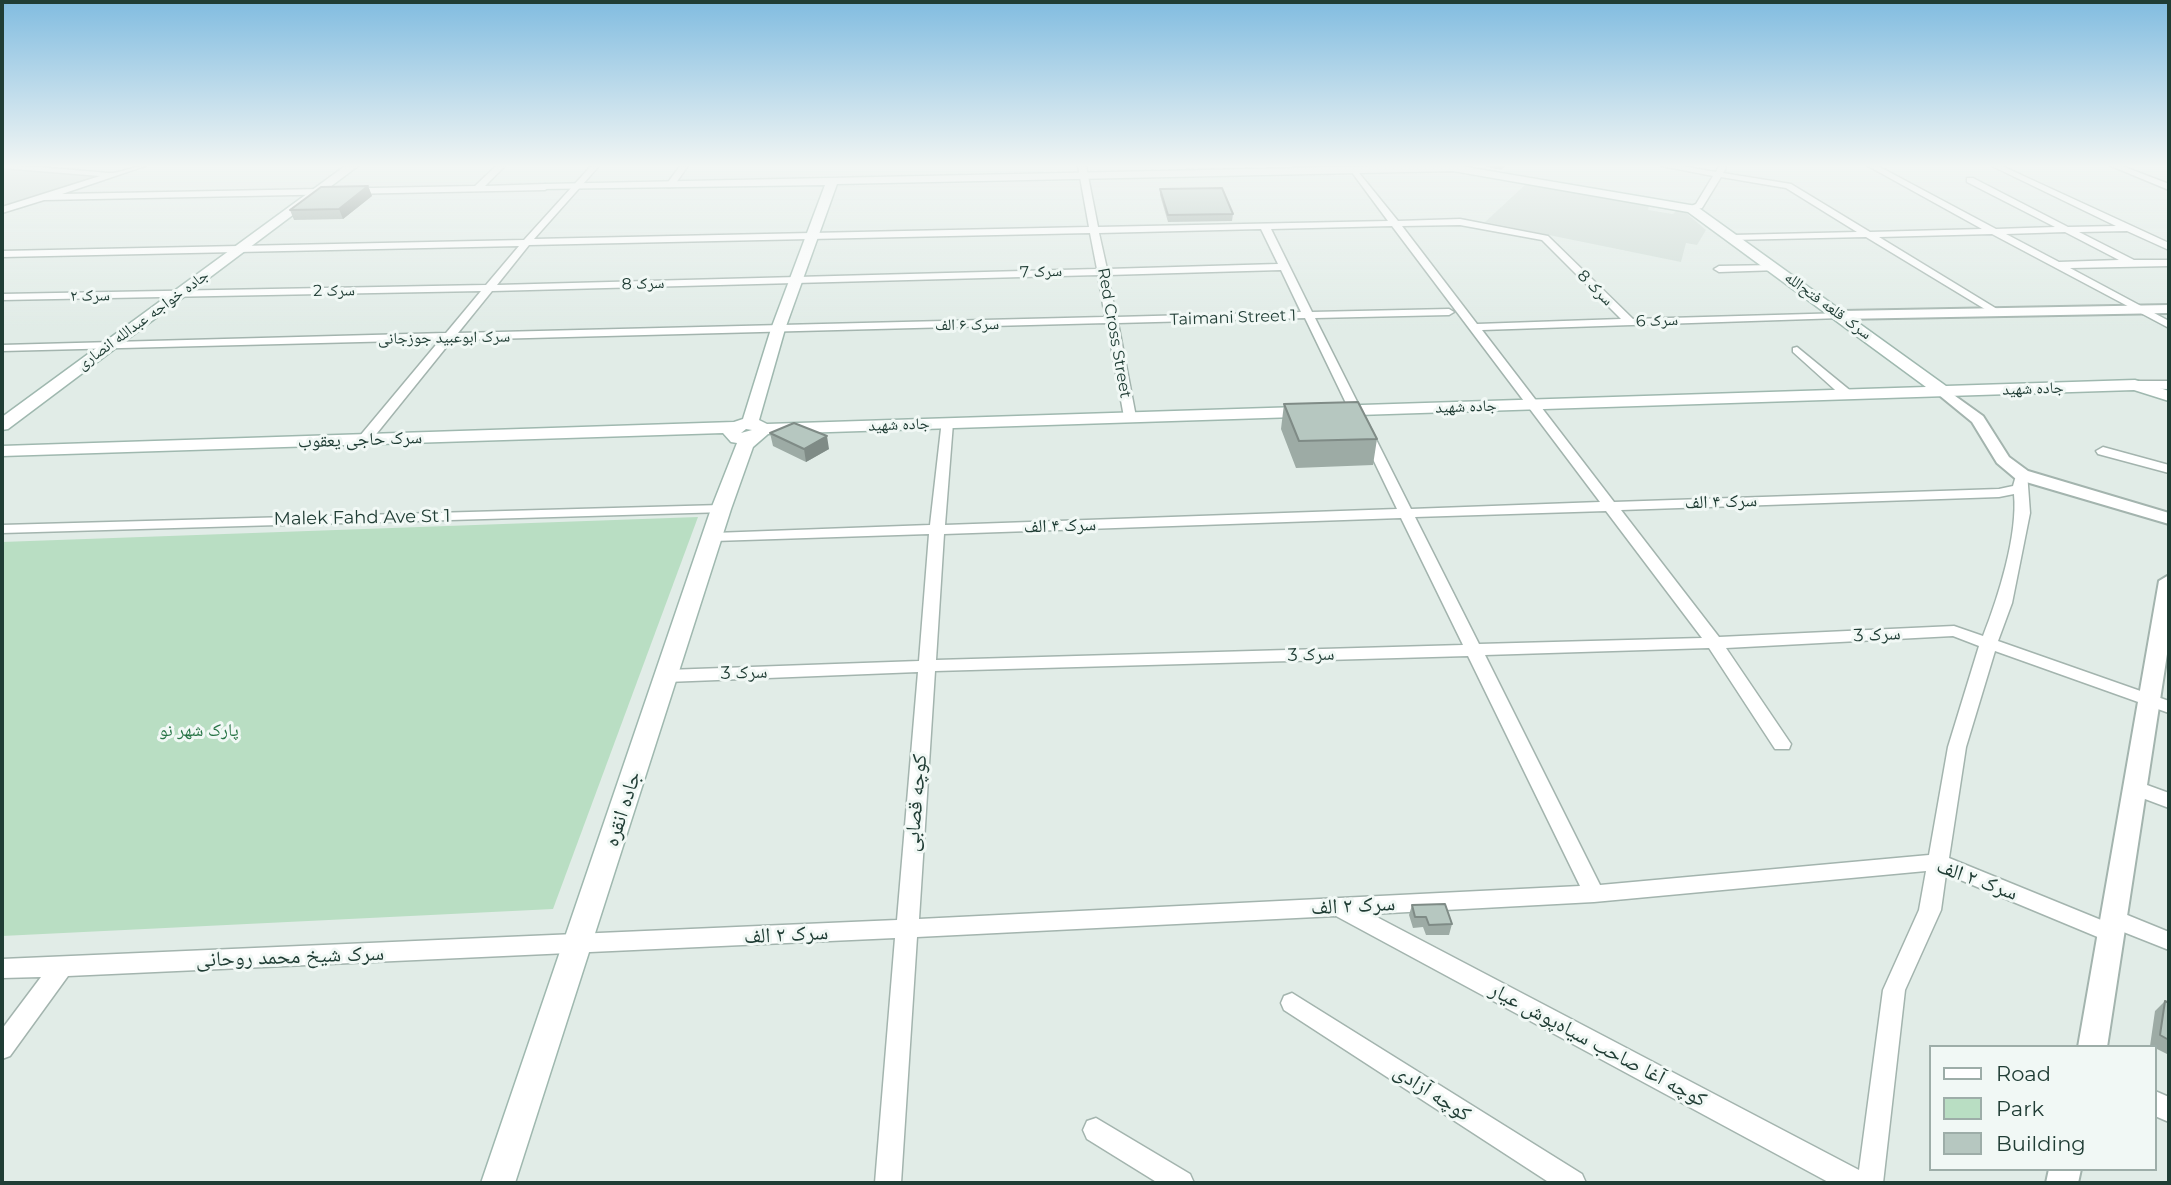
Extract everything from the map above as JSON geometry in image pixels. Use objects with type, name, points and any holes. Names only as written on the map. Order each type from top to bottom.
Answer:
[{"type":"main road","name":"جاده خواجه عبدالله انصاری","points":[[2,425],[277,221]]},
{"type":"main road","name":"جاده انقره","points":[[498,1183],[714,537],[721,509],[745,445],[744,429],[818,221]]},
{"type":"main road","name":"سرک قلعه فتح‌الله","points":[[1709,221],[1944,392]]},
{"type":"main road","name":"جاده شهید","points":[[744,429],[2135,385]]},
{"type":"main road","points":[[2135,385],[2169,396]]},
{"type":"main road","name":"سرک حاجی یعقوب","points":[[2,451],[744,429]]},
{"type":"street","points":[[364,440],[546,221]]},
{"type":"street","name":"Red Cross Street","points":[[1093,221],[1110,322],[1130,417]]},
{"type":"street","points":[[1845,221],[1993,311]]},
{"type":"street","points":[[1977,221],[2169,325]]},
{"type":"street","points":[[2052,221],[2132,263]]},
{"type":"street","points":[[2116,221],[2169,247]]},
{"type":"street","name":"سرک 8","points":[[2,254],[1460,222],[1541,236],[1630,322]]},
{"type":"street","points":[[1394,223],[1714,643],[1782,744]]},
{"type":"street","points":[[1265,227],[1594,894]]},
{"type":"street","points":[[1733,238],[2130,228]]},
{"type":"street","points":[[2058,265],[2169,263]]},
{"type":"street","name":"سرک 7","points":[[797,280],[1284,267]]},
{"type":"street","points":[[1719,269],[1774,268]]},
{"type":"street","name":"سرک 8","points":[[489,288],[797,280]]},
{"type":"street","name":"سرک 2","points":[[178,294],[489,288]]},
{"type":"street","name":"سرک ۲","points":[[2,297],[178,294]]},
{"type":"street","points":[[1841,315],[2169,309]]},
{"type":"street","points":[[1308,315],[1449,312]]},
{"type":"street","name":"Taimani Street 1","points":[[1157,320],[1308,315]]},
{"type":"street","name":"سرک 6","points":[[1474,327],[1841,315]]},
{"type":"street","name":"سرک ۶ الف","points":[[778,329],[1157,320]]},
{"type":"street","name":"سرک ابوعبید جوزجانی","points":[[2,348],[778,329]]},
{"type":"street","points":[[1797,350],[1848,395]]},
{"type":"street","name":"جاده شهید","points":[[2135,385],[2169,384]]},
{"type":"street","name":"سرک قلعه فتح‌الله","points":[[1944,392],[1978,419],[2003,460],[2021,482],[2169,519]]},
{"type":"street","name":"کوچه قصابی","points":[[888,1183],[905,929],[947,423]]},
{"type":"street","points":[[2103,451],[2169,469]]},
{"type":"street","points":[[1870,1183],[1894,990],[1930,910],[1957,747],[2009,582],[2023,513],[2021,482]]},
{"type":"street","name":"سرک ۴ الف","points":[[714,537],[1407,516],[1611,505],[1987,494],[2021,482]]},
{"type":"street","name":"Malek Fahd Ave St 1","points":[[2,528],[721,509]]},
{"type":"street","points":[[2092,1045],[2137,788],[2160,704],[2169,580]]},
{"type":"street","name":"سرک 3","points":[[667,676],[1714,643],[1954,631],[1989,642]]},
{"type":"street","points":[[1989,642],[2160,704]]},
{"type":"street","points":[[2137,788],[2169,801]]},
{"type":"street","name":"سرک ۲ الف","points":[[577,945],[1594,894],[1938,862],[2114,927],[2169,941]]},
{"type":"street","name":"کوچه آغا صاحب سیاه‌پوش عیار","points":[[1339,907],[1856,1183]]},
{"type":"street","name":"سرک شیخ محمد روحانی","points":[[2,969],[577,945]]},
{"type":"street","points":[[2,1048],[62,966]]},
{"type":"street","name":"کوچه آزادی","points":[[1292,1003],[1573,1183]]},
{"type":"street","points":[[1096,1130],[1181,1183]]},
{"type":"shaded area","points":[[1696,221],[1706,230],[1697,245],[1686,243],[1681,262],[1485,222]]},
{"type":"green space","name":"پارک شهر نو","points":[[698,517],[553,909],[2,936],[2,542]]},
{"type":"building","points":[[1358,402],[1377,439],[1299,441],[1284,404]]},
{"type":"building","points":[[794,423],[827,436],[804,449],[770,433]]},
{"type":"building","points":[[1445,904],[1452,924],[1429,925],[1426,917],[1415,917],[1412,905]]},
{"type":"building","points":[[2165,1001],[2169,1003],[2169,1040],[2160,1035]]}]
